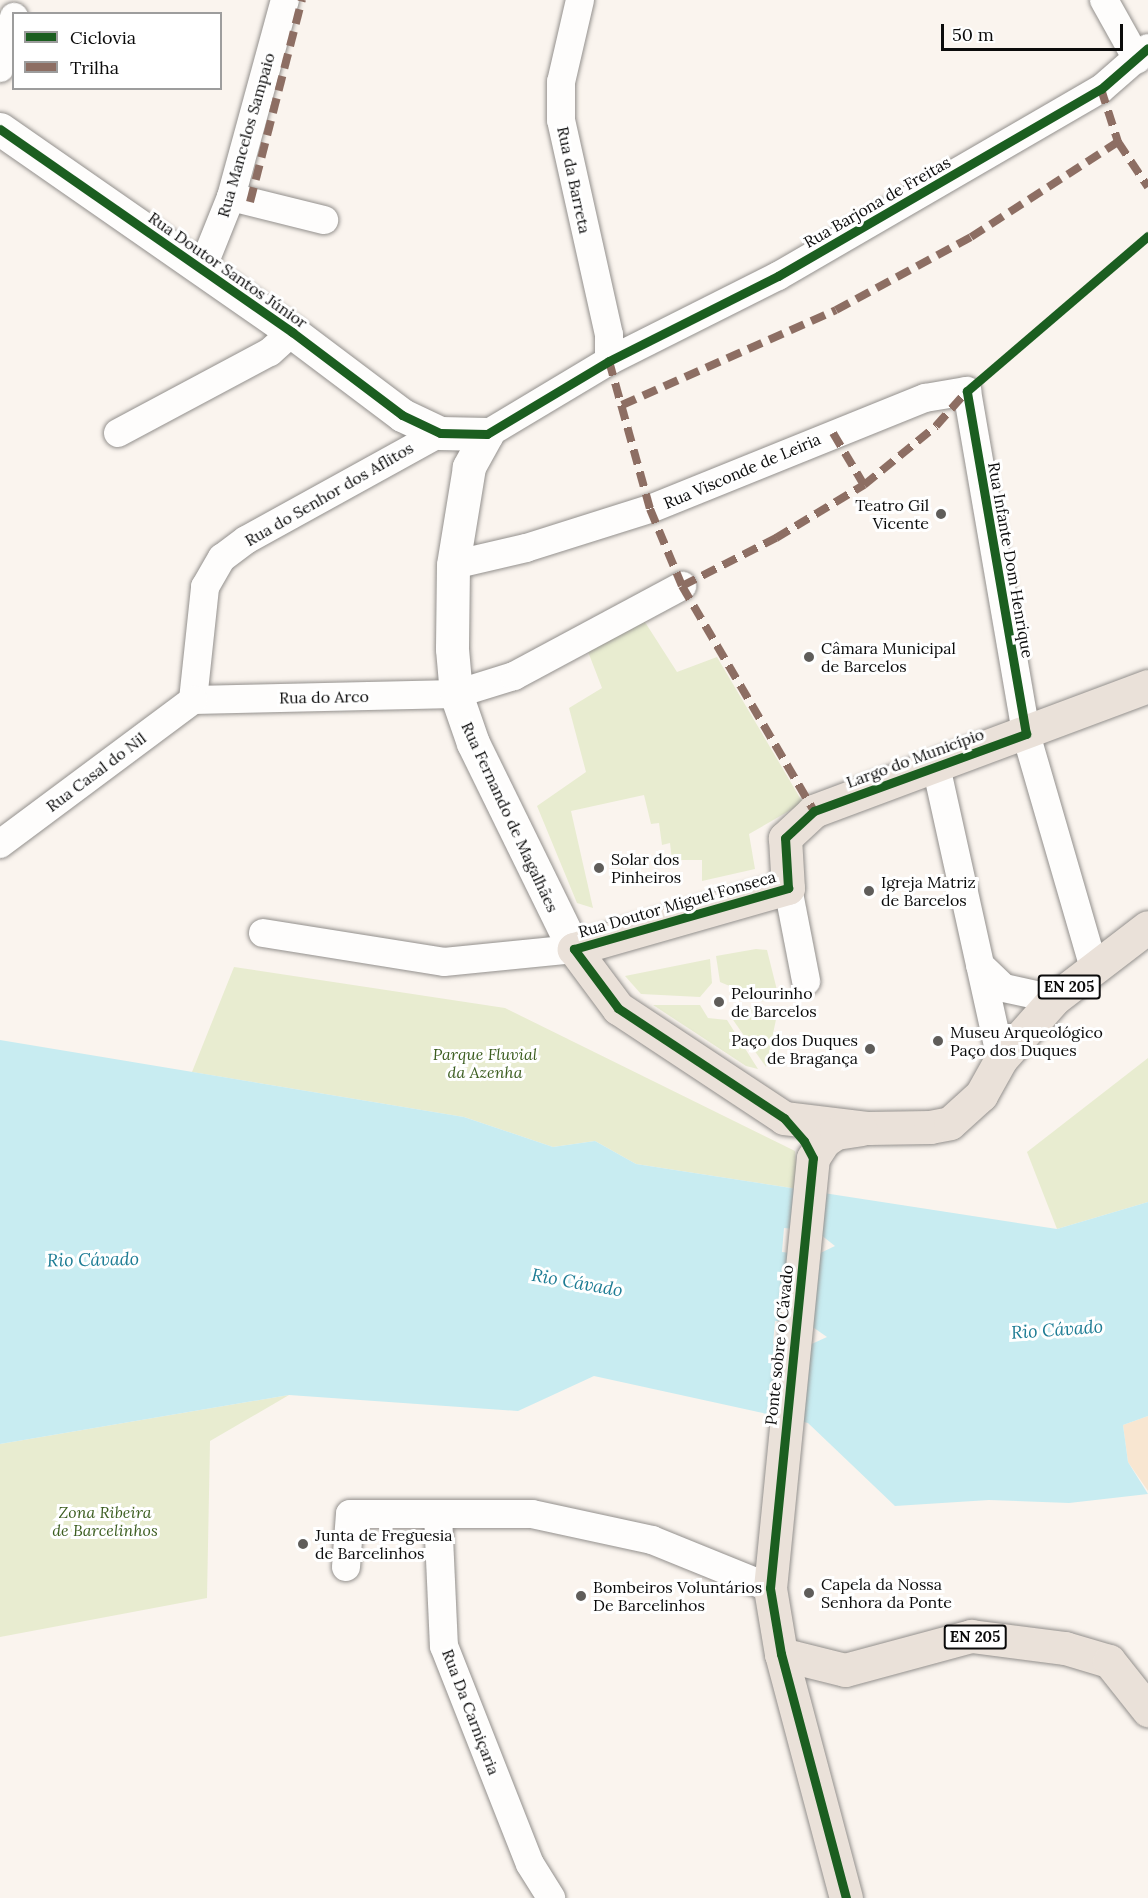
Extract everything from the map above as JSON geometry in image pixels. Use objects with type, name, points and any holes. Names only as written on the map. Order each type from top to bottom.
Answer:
[{"type":"main road","name":"Largo do Município","points":[[788,888],[785,838],[814,811],[1026,734],[1148,686]]},
{"type":"main road","name":"Rua Doutor Miguel Fonseca","points":[[574,950],[788,888]]},
{"type":"main road","name":"Rua Fernando de Magalhães","points":[[574,950],[618,1008],[784,1119],[868,1128],[930,1127],[950,1122],[981,1095],[1001,1059],[1054,999],[1148,927]]},
{"type":"main road","name":"EN 205","points":[[784,1119],[804,1141],[812,1163]]},
{"type":"main road","name":"EN 205","points":[[812,1163],[824,1141],[836,1133],[868,1128]]},
{"type":"main road","name":"Ponte sobre o Cávado","points":[[812,1163],[770,1588],[781,1654],[846,1898]]},
{"type":"main road","name":"EN 205","points":[[781,1654],[845,1670],[971,1636],[1065,1648],[1109,1661],[1148,1710]]},
{"type":"street","name":"Rua Mancelos Sampaio","points":[[202,269],[231,197],[285,0]]},
{"type":"street","name":"Rua da Barreta","points":[[580,0],[561,82],[561,120],[609,335],[609,361]]},
{"type":"street","points":[[1104,0],[1142,54]]},
{"type":"street","points":[[0,68],[12,23]]},
{"type":"street","name":"Rua Barjona de Freitas","points":[[487,434],[609,361],[798,265],[1101,89],[1142,54]]},
{"type":"street","name":"Rua Doutor Santos Júnior","points":[[0,129],[292,332],[402,415],[440,433]]},
{"type":"street","points":[[231,197],[324,220]]},
{"type":"street","points":[[118,433],[270,352],[292,332]]},
{"type":"street","name":"Rua Visconde de Leiria","points":[[453,565],[526,548],[650,509],[833,433],[925,399],[967,391]]},
{"type":"street","name":"Rua Infante Dom Henrique","points":[[967,391],[1026,734]]},
{"type":"street","points":[[440,433],[487,434]]},
{"type":"street","name":"Rua do Senhor dos Aflitos","points":[[193,700],[205,587],[222,558],[246,540],[440,433]]},
{"type":"street","name":"Rua Fernando de Magalhães","points":[[487,434],[469,467],[453,565],[452,649],[456,694],[473,743],[574,950]]},
{"type":"street","name":"Rua do Arco","points":[[193,700],[456,694],[514,676],[682,586]]},
{"type":"street","name":"Rua Casal do Nil","points":[[0,844],[193,700]]},
{"type":"street","points":[[1026,734],[1094,968]]},
{"type":"street","name":"Largo do Município","points":[[936,766],[1001,1059]]},
{"type":"street","points":[[788,888],[806,981]]},
{"type":"street","points":[[263,933],[444,962],[574,950]]},
{"type":"street","points":[[980,965],[1004,988],[1054,999]]},
{"type":"street","points":[[346,1567],[350,1514],[532,1514],[652,1540],[770,1588]]},
{"type":"street","name":"Rua Da Carniçaria","points":[[438,1515],[444,1646],[530,1863],[551,1898]]},
{"type":"green space","points":[[643,619],[677,672],[717,657],[803,803],[749,834],[755,869],[702,881],[702,860],[672,860],[670,843],[662,845],[659,823],[651,824],[644,795],[571,811],[593,908],[577,903],[537,806],[586,772],[569,708],[602,688],[587,649]]},
{"type":"green space","points":[[756,949],[767,950],[780,1002],[739,1000],[732,987],[720,982],[716,956]]},
{"type":"green space","points":[[710,959],[712,983],[700,997],[641,994],[625,976]]},
{"type":"green space","name":"Parque Fluvial da Azenha","points":[[234,967],[505,1008],[795,1151],[798,1189],[636,1164],[595,1141],[553,1147],[464,1117],[192,1072]]},
{"type":"green space","points":[[653,1005],[700,1005],[708,1018],[727,1020],[758,1069],[746,1066]]},
{"type":"green space","points":[[738,1007],[778,1010],[766,1067],[731,1017]]},
{"type":"green space","points":[[1148,1058],[1148,1202],[1057,1229],[1027,1152]]},
{"type":"green space","name":"Zona Ribeira de Barcelinhos","points":[[289,1395],[210,1441],[207,1598],[0,1637],[0,1444]]},
{"type":"sand","points":[[1148,1416],[1148,1491],[1128,1462],[1123,1425]]},
{"type":"water","name":"Rio Cávado","points":[[0,1040],[464,1117],[553,1147],[595,1141],[636,1164],[1057,1229],[1148,1202],[1148,1416],[1123,1425],[1128,1462],[1148,1494],[1069,1503],[989,1500],[895,1506],[808,1423],[594,1376],[518,1411],[289,1395],[0,1444]],"holes":[[[784,1228],[816,1231],[835,1246],[814,1256],[782,1252]],[[775,1321],[807,1323],[827,1337],[805,1347],[773,1344]]]},
{"type":"marked path","points":[[250,202],[302,0]]},
{"type":"marked path","points":[[1101,89],[1118,142],[1148,187]]},
{"type":"marked path","points":[[622,405],[836,310],[971,237],[1118,142]]},
{"type":"marked path","points":[[609,361],[650,509],[682,586],[814,811]]},
{"type":"marked path","points":[[682,586],[776,538],[864,485],[936,426],[968,390]]},
{"type":"marked path","points":[[833,433],[864,485]]},
{"type":"cycle path","points":[[0,129],[292,332],[402,415],[440,433],[487,434],[609,361],[778,276],[1101,89],[1148,48]]},
{"type":"cycle path","points":[[846,1898],[781,1654],[770,1588],[813,1158],[804,1141],[784,1118],[618,1008],[574,949],[788,888],[785,838],[814,811],[1026,734],[967,391],[1148,236]]},
{"type":"place","name":"Teatro Gil Vicente","points":[[941,514]]},
{"type":"place","name":"Câmara Municipal de Barcelos","points":[[809,657]]},
{"type":"place","name":"Solar dos Pinheiros","points":[[599,868]]},
{"type":"place","name":"Igreja Matriz de Barcelos","points":[[869,891]]},
{"type":"place","name":"Pelourinho de Barcelos","points":[[719,1002]]},
{"type":"place","name":"Museu Arqueológico Paço dos Duques","points":[[938,1041]]},
{"type":"place","name":"Paço dos Duques de Bragança","points":[[870,1049]]},
{"type":"place","name":"Junta de Freguesia de Barcelinhos","points":[[303,1544]]},
{"type":"place","name":"Capela da Nossa Senhora da Ponte","points":[[809,1593]]},
{"type":"place","name":"Bombeiros Voluntários De Barcelinhos","points":[[581,1596]]}]
